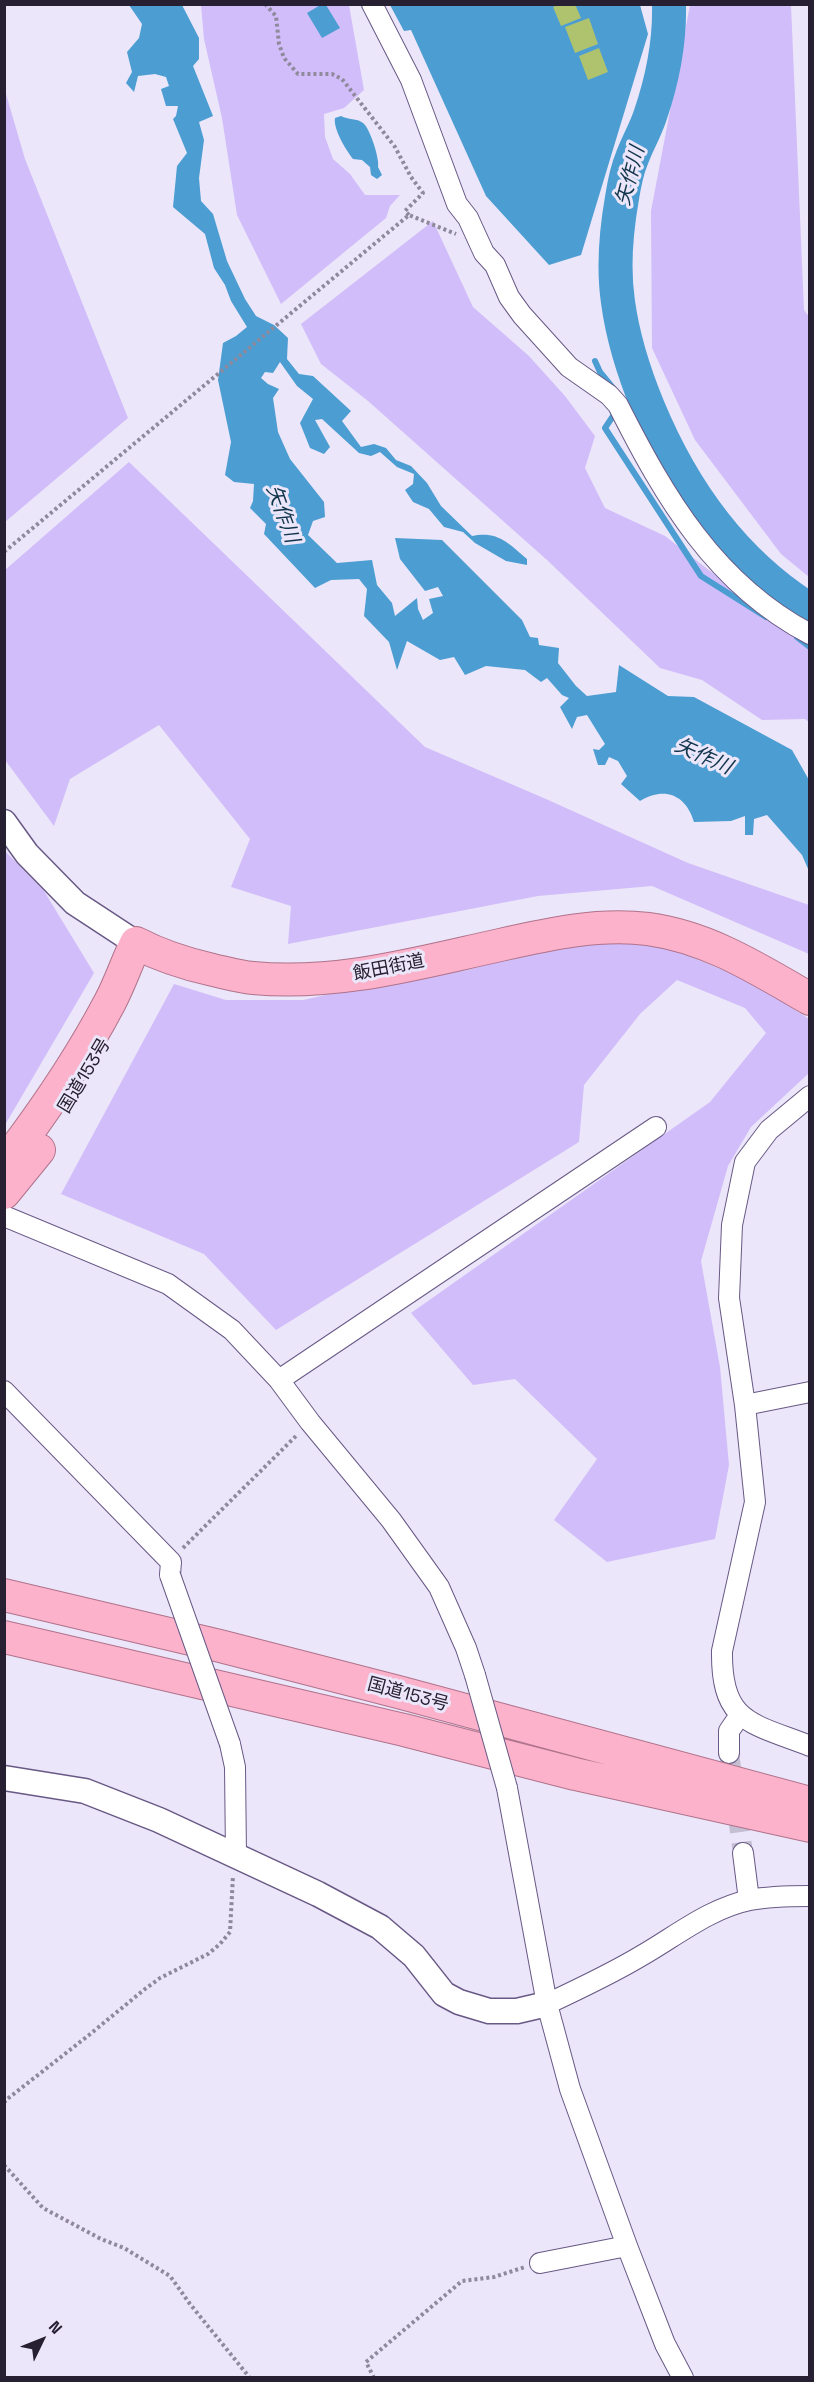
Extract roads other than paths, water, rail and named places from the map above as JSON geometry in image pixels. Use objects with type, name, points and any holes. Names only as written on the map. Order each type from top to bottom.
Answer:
[{"type":"highway","name":"飯田街道","points":[[145,948],[185,963],[251,978],[299,980],[344,977],[383,970],[554,933],[613,927],[648,929],[719,948],[810,999]]},
{"type":"highway","name":"国道153号","points":[[4,1164],[52,1100],[111,1000],[145,948]]},
{"type":"highway","name":"国道153号","points":[[4,1193],[48,1137],[112,1031],[145,948]]},
{"type":"highway","name":"国道153号","points":[[4,1595],[220,1646],[810,1803]]},
{"type":"highway","name":"国道153号","points":[[4,1637],[404,1730],[575,1774],[748,1811],[810,1828]]},
{"type":"street","points":[[372,4],[411,80],[457,204],[472,227],[484,253],[495,265],[508,297],[553,352],[569,367],[609,395],[618,405],[662,487],[693,534],[736,581],[788,622],[810,634]]},
{"type":"street","name":"飯田街道","points":[[4,822],[27,854],[75,903],[145,948]]},
{"type":"street","points":[[810,1096],[769,1130],[745,1162],[732,1225],[729,1298],[745,1405],[755,1502],[722,1651],[723,1687],[730,1703],[740,1715],[762,1727],[810,1746]]},
{"type":"street","points":[[279,1380],[656,1126]]},
{"type":"street","points":[[4,1216],[168,1284],[232,1330],[279,1380],[310,1422],[391,1520],[439,1587],[466,1648],[507,1788],[547,2004],[570,2089],[627,2246],[665,2343],[683,2378]]},
{"type":"street","points":[[4,1391],[171,1568],[230,1744],[235,1767],[236,1855]]},
{"type":"street","points":[[745,1405],[810,1392]]},
{"type":"street","points":[[729,1753],[729,1731],[740,1715]]},
{"type":"street","points":[[4,1778],[85,1791],[159,1820],[236,1855],[380,1927],[414,1956],[444,1994],[459,2002],[489,2012],[517,2011],[547,2004],[612,1973],[717,1912],[749,1900],[810,1896]]},
{"type":"street","points":[[743,1853],[749,1900]]},
{"type":"street","points":[[540,2263],[627,2246]]},
{"type":"water","points":[[322,4],[326,5],[340,28],[322,38],[307,13]]},
{"type":"water","points":[[129,5],[182,5],[199,38],[199,59],[193,66],[213,116],[199,122],[204,140],[199,178],[201,201],[213,214],[227,261],[245,299],[256,316],[274,325],[288,338],[287,359],[299,374],[313,376],[351,411],[342,421],[361,447],[374,444],[386,448],[396,460],[411,466],[427,483],[441,506],[472,536],[489,535],[502,540],[527,559],[527,565],[506,561],[475,543],[463,532],[444,527],[429,509],[413,502],[405,490],[413,484],[414,474],[397,467],[380,452],[371,456],[359,453],[322,419],[315,420],[330,447],[324,454],[310,448],[300,423],[313,399],[297,386],[280,362],[273,373],[265,372],[261,378],[279,389],[273,398],[278,432],[290,459],[324,502],[325,517],[313,521],[308,535],[337,563],[372,560],[377,585],[392,603],[395,616],[417,598],[418,609],[423,620],[433,613],[429,599],[443,596],[438,587],[425,591],[400,559],[395,538],[442,540],[522,620],[530,637],[538,638],[539,645],[559,648],[558,663],[587,696],[616,692],[619,665],[668,696],[694,697],[792,750],[809,780],[809,871],[802,855],[767,815],[754,819],[753,835],[745,835],[745,816],[731,821],[694,822],[686,805],[673,796],[658,794],[640,801],[621,784],[627,776],[618,761],[609,757],[605,765],[598,765],[593,749],[599,750],[605,744],[587,715],[577,717],[572,729],[560,707],[569,698],[562,695],[547,678],[541,682],[525,670],[486,666],[465,675],[454,657],[440,660],[407,641],[397,670],[389,642],[364,616],[367,589],[359,579],[331,580],[315,588],[264,534],[266,524],[250,508],[253,501],[254,484],[234,482],[225,475],[231,442],[218,380],[223,343],[247,327],[214,268],[205,234],[173,207],[177,166],[187,153],[173,119],[178,106],[166,106],[161,89],[169,86],[166,77],[155,74],[138,76],[134,92],[126,83],[132,72],[127,52],[139,38],[142,24]]},
{"type":"water","points":[[390,5],[640,5],[648,34],[581,255],[549,265],[486,196],[411,30],[404,31]]},
{"type":"water","points":[[341,116],[361,121],[369,131],[382,175],[377,179],[371,175],[370,167],[362,160],[353,159],[344,145],[335,123],[335,118]]},
{"type":"waterway","name":"矢作川","points":[[669,4],[667,47],[662,75],[650,116],[629,167],[620,211],[616,276],[618,302],[626,343],[648,407],[677,467],[694,495],[713,521],[757,570],[810,610]]},
{"type":"waterway","points":[[595,361],[600,372],[613,388]]},
{"type":"waterway","points":[[617,410],[605,428],[701,576],[766,617]]},
{"type":"waterway","points":[[797,637],[810,647]]},
{"type":"tunnel","points":[[729,1753],[743,1853]]}]
